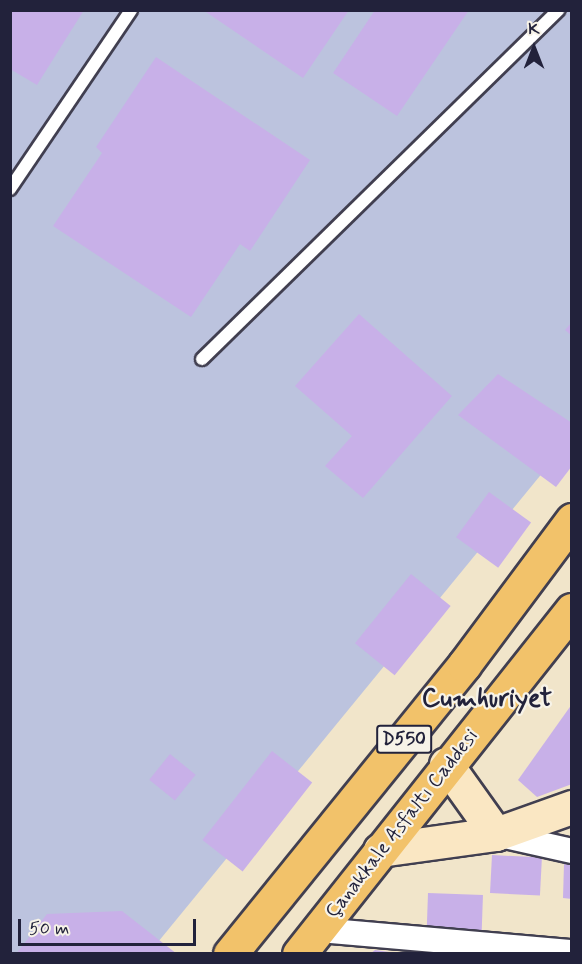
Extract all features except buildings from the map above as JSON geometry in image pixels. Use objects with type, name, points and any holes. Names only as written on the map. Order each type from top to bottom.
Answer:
[{"type":"highway","name":"D550","points":[[230,954],[464,665],[572,520]]},
{"type":"highway","name":"Çanakkale Asfaltı Caddesi","points":[[304,948],[446,764],[572,610]]},
{"type":"street","points":[[446,764],[496,834],[572,851]]},
{"type":"street","points":[[380,850],[496,834],[572,807]]},
{"type":"street","points":[[304,948],[572,952]]},
{"type":"lane","points":[[10,189],[131,10]]},
{"type":"lane","points":[[202,359],[558,10]]},
{"type":"shaded area","points":[[10,11],[571,11],[571,438],[149,953],[11,953]]},
{"type":"district","name":"Cumhuriyet","points":[[487,700]]}]
